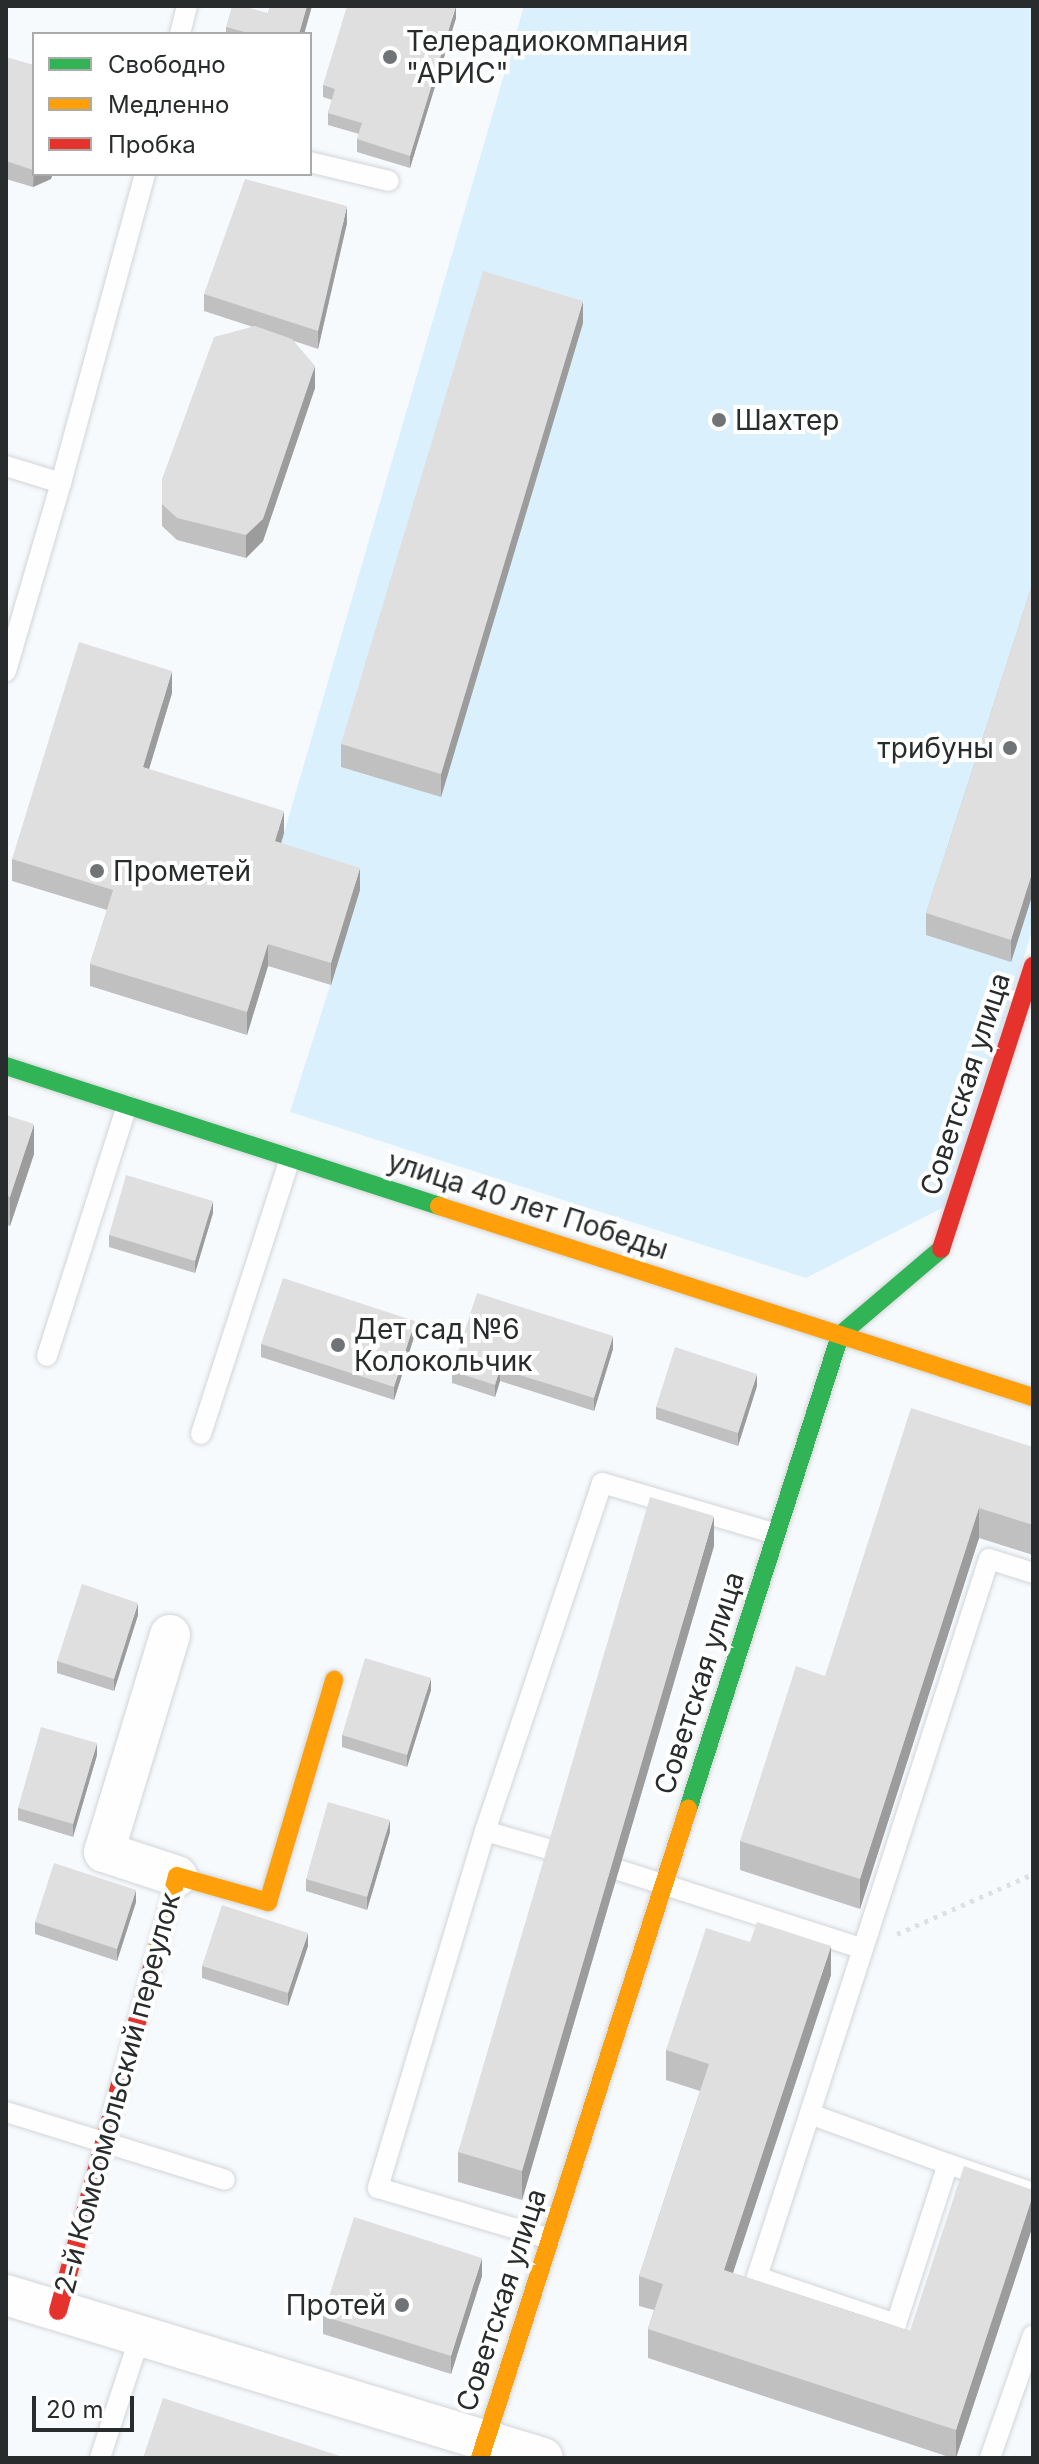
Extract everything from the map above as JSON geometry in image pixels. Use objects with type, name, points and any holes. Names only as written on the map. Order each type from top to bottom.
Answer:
[{"type":"street","name":"Советская улица","points":[[483,2450],[840,1335],[941,1250],[1033,966]]},
{"type":"street","name":"улица 40 лет Победы","points":[[6,1066],[1033,1397]]},
{"type":"street","name":"2-й Комсомольский переулок","points":[[170,1635],[104,1852],[268,1902],[334,1680]]},
{"type":"street","name":"2-й Комсомольский переулок","points":[[58,2311],[177,1876]]},
{"type":"street","points":[[6,2295],[140,2336],[483,2450],[543,2458]]},
{"type":"lane","points":[[180,32],[187,6]]},
{"type":"lane","points":[[312,162],[389,181]]},
{"type":"lane","points":[[6,671],[144,176]]},
{"type":"lane","points":[[6,466],[61,483]]},
{"type":"lane","points":[[47,1356],[127,1105]]},
{"type":"lane","points":[[201,1434],[290,1158]]},
{"type":"lane","points":[[550,2239],[378,2188],[485,1831],[602,1483],[776,1534]]},
{"type":"lane","points":[[948,2164],[896,2324],[757,2277],[989,1559],[1033,1573]]},
{"type":"lane","points":[[485,1831],[555,1851]]},
{"type":"lane","points":[[619,1870],[863,1949]]},
{"type":"lane","points":[[6,2112],[225,2180]]},
{"type":"lane","points":[[810,2114],[1033,2193]]},
{"type":"lane","points":[[990,2458],[1033,2335]]},
{"type":"lane","points":[[100,2458],[140,2336]]},
{"type":"path","points":[[863,1949],[1033,1874]]},
{"type":"shaded area","name":"Шахтер","points":[[524,6],[1033,6],[1033,928],[946,1206],[806,1278],[290,1112],[360,891],[275,864]]},
{"type":"building","points":[[232,6],[268,13],[270,6],[307,6],[300,32],[245,32],[226,27]]},
{"type":"building","name":"Телерадиокомпания \"АРИС\"","points":[[347,6],[456,6],[410,156],[357,139],[362,123],[328,113],[335,89],[323,85]]},
{"type":"building","points":[[6,57],[32,64],[32,170],[6,161]]},
{"type":"building","points":[[245,179],[347,206],[318,331],[204,294]]},
{"type":"building","points":[[483,271],[583,301],[441,774],[341,744]]},
{"type":"building","points":[[255,326],[292,339],[315,366],[263,519],[246,535],[177,518],[162,504],[162,479],[214,337]]},
{"type":"building","name":"трибуны","points":[[1033,582],[1033,870],[1011,940],[926,913]]},
{"type":"building","points":[[79,642],[172,671],[143,767],[284,811],[275,841],[360,868],[331,963],[268,944],[247,1012],[90,964],[113,890],[12,859]]},
{"type":"building","points":[[6,1115],[34,1124],[10,1197],[6,1195]]},
{"type":"building","points":[[126,1175],[213,1201],[195,1261],[109,1235]]},
{"type":"building","name":"Дет сад №6 Колокольчик","points":[[283,1278],[415,1321],[394,1387],[261,1344]]},
{"type":"building","points":[[477,1293],[613,1336],[594,1398],[500,1369],[495,1385],[452,1371]]},
{"type":"building","points":[[675,1347],[757,1374],[738,1433],[656,1407]]},
{"type":"building","points":[[911,1408],[1033,1447],[1033,1525],[979,1508],[860,1879],[740,1841],[796,1666],[825,1676]]},
{"type":"building","points":[[650,1497],[714,1516],[522,2171],[458,2152]]},
{"type":"building","points":[[82,1584],[138,1603],[114,1679],[57,1661]]},
{"type":"building","points":[[365,1658],[431,1678],[407,1755],[342,1735]]},
{"type":"building","points":[[41,1727],[97,1743],[73,1824],[18,1808]]},
{"type":"building","points":[[328,1802],[390,1820],[367,1897],[306,1879]]},
{"type":"building","points":[[54,1863],[136,1890],[117,1949],[35,1922]]},
{"type":"building","points":[[222,1905],[308,1933],[288,1993],[202,1966]]},
{"type":"building","points":[[757,1922],[831,1946],[724,2270],[910,2331],[964,2166],[1033,2190],[956,2430],[648,2329],[663,2284],[639,2276],[709,2064],[666,2050],[706,1928],[750,1942]]},
{"type":"building","name":"Протей","points":[[354,2217],[482,2258],[451,2356],[323,2316]]},
{"type":"building","points":[[163,2398],[346,2458],[143,2458]]},
{"type":"traffic: fast","points":[[6,1066],[439,1206]]},
{"type":"traffic: fast","points":[[688,1809],[840,1335],[941,1249]]},
{"type":"traffic: slow","points":[[439,1206],[1033,1397]]},
{"type":"traffic: slow","points":[[152,1967],[177,1876],[268,1902],[334,1680]]},
{"type":"traffic: slow","points":[[480,2458],[688,1809]]},
{"type":"traffic: jam","points":[[941,1249],[1033,966]]},
{"type":"traffic: jam","points":[[58,2311],[152,1967]]},
{"type":"place","name":"Телерадиокомпания \"АРИС\"","points":[[390,57]]},
{"type":"place","name":"Шахтер","points":[[719,420]]},
{"type":"place","name":"трибуны","points":[[1010,748]]},
{"type":"place","name":"Прометей","points":[[97,871]]},
{"type":"place","name":"Дет сад №6 Колокольчик","points":[[338,1345]]},
{"type":"place","name":"Протей","points":[[402,2305]]}]
